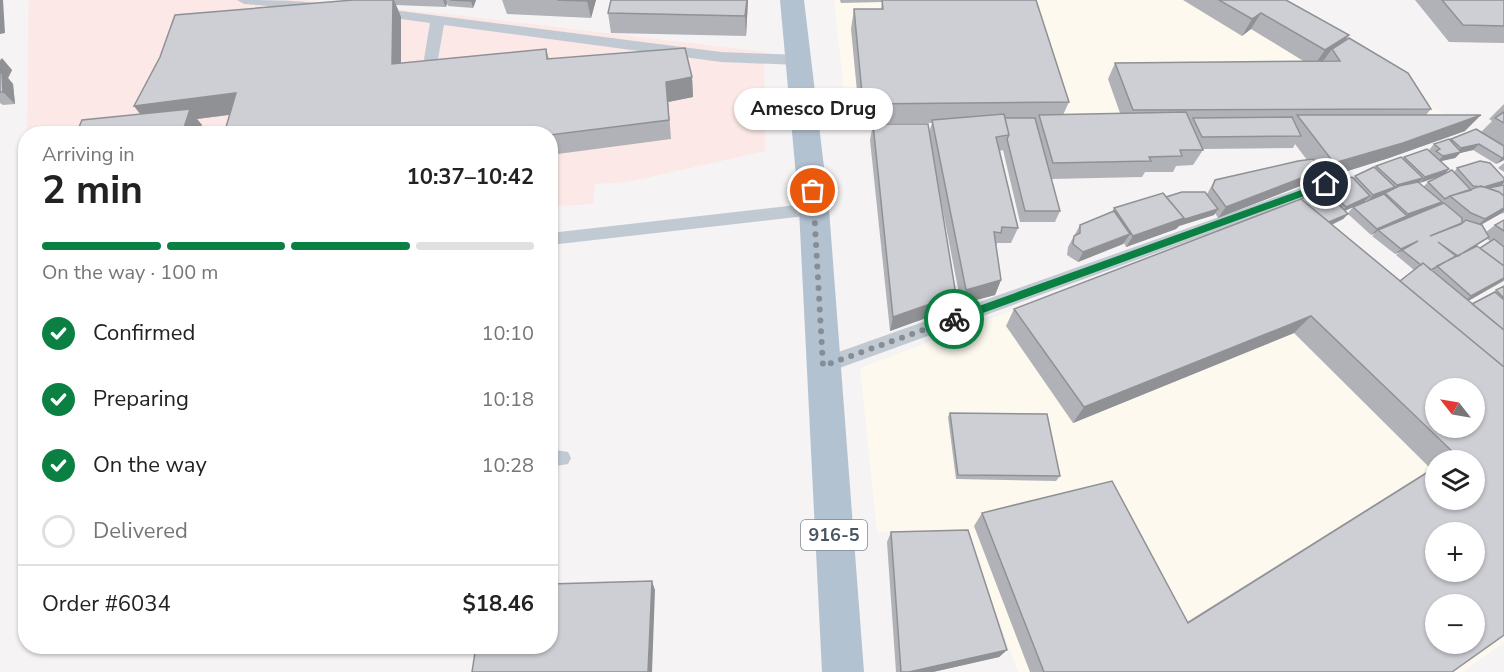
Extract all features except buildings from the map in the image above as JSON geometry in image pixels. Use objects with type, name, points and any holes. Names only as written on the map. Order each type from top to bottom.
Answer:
[{"type":"main road","name":"916-5","points":[[792,0],[814,209],[843,672]]},
{"type":"lane","points":[[244,0],[335,8]]},
{"type":"lane","points":[[358,10],[722,57]]},
{"type":"lane","points":[[438,19],[431,59],[433,65],[446,70],[471,69]]},
{"type":"lane","points":[[638,61],[722,57],[798,60]]},
{"type":"lane","points":[[823,366],[1326,184]]},
{"type":"lane","points":[[558,238],[814,209]]},
{"type":"shaded area","points":[[29,0],[306,0],[456,15],[764,52],[765,151],[627,182],[595,184],[593,204],[558,206],[558,126],[27,126]]},
{"type":"shaded area","points":[[834,0],[1251,0],[1468,128],[848,129]]},
{"type":"shaded area","points":[[1284,208],[1504,394],[1504,642],[1463,672],[1018,672],[965,529],[877,532],[860,368]]},
{"type":"way so far","points":[[813,191],[823,366],[954,319]]},
{"type":"place","name":"Amesco Drug","points":[[813,191]]},
{"type":"route","points":[[954,319],[1326,184]]}]
